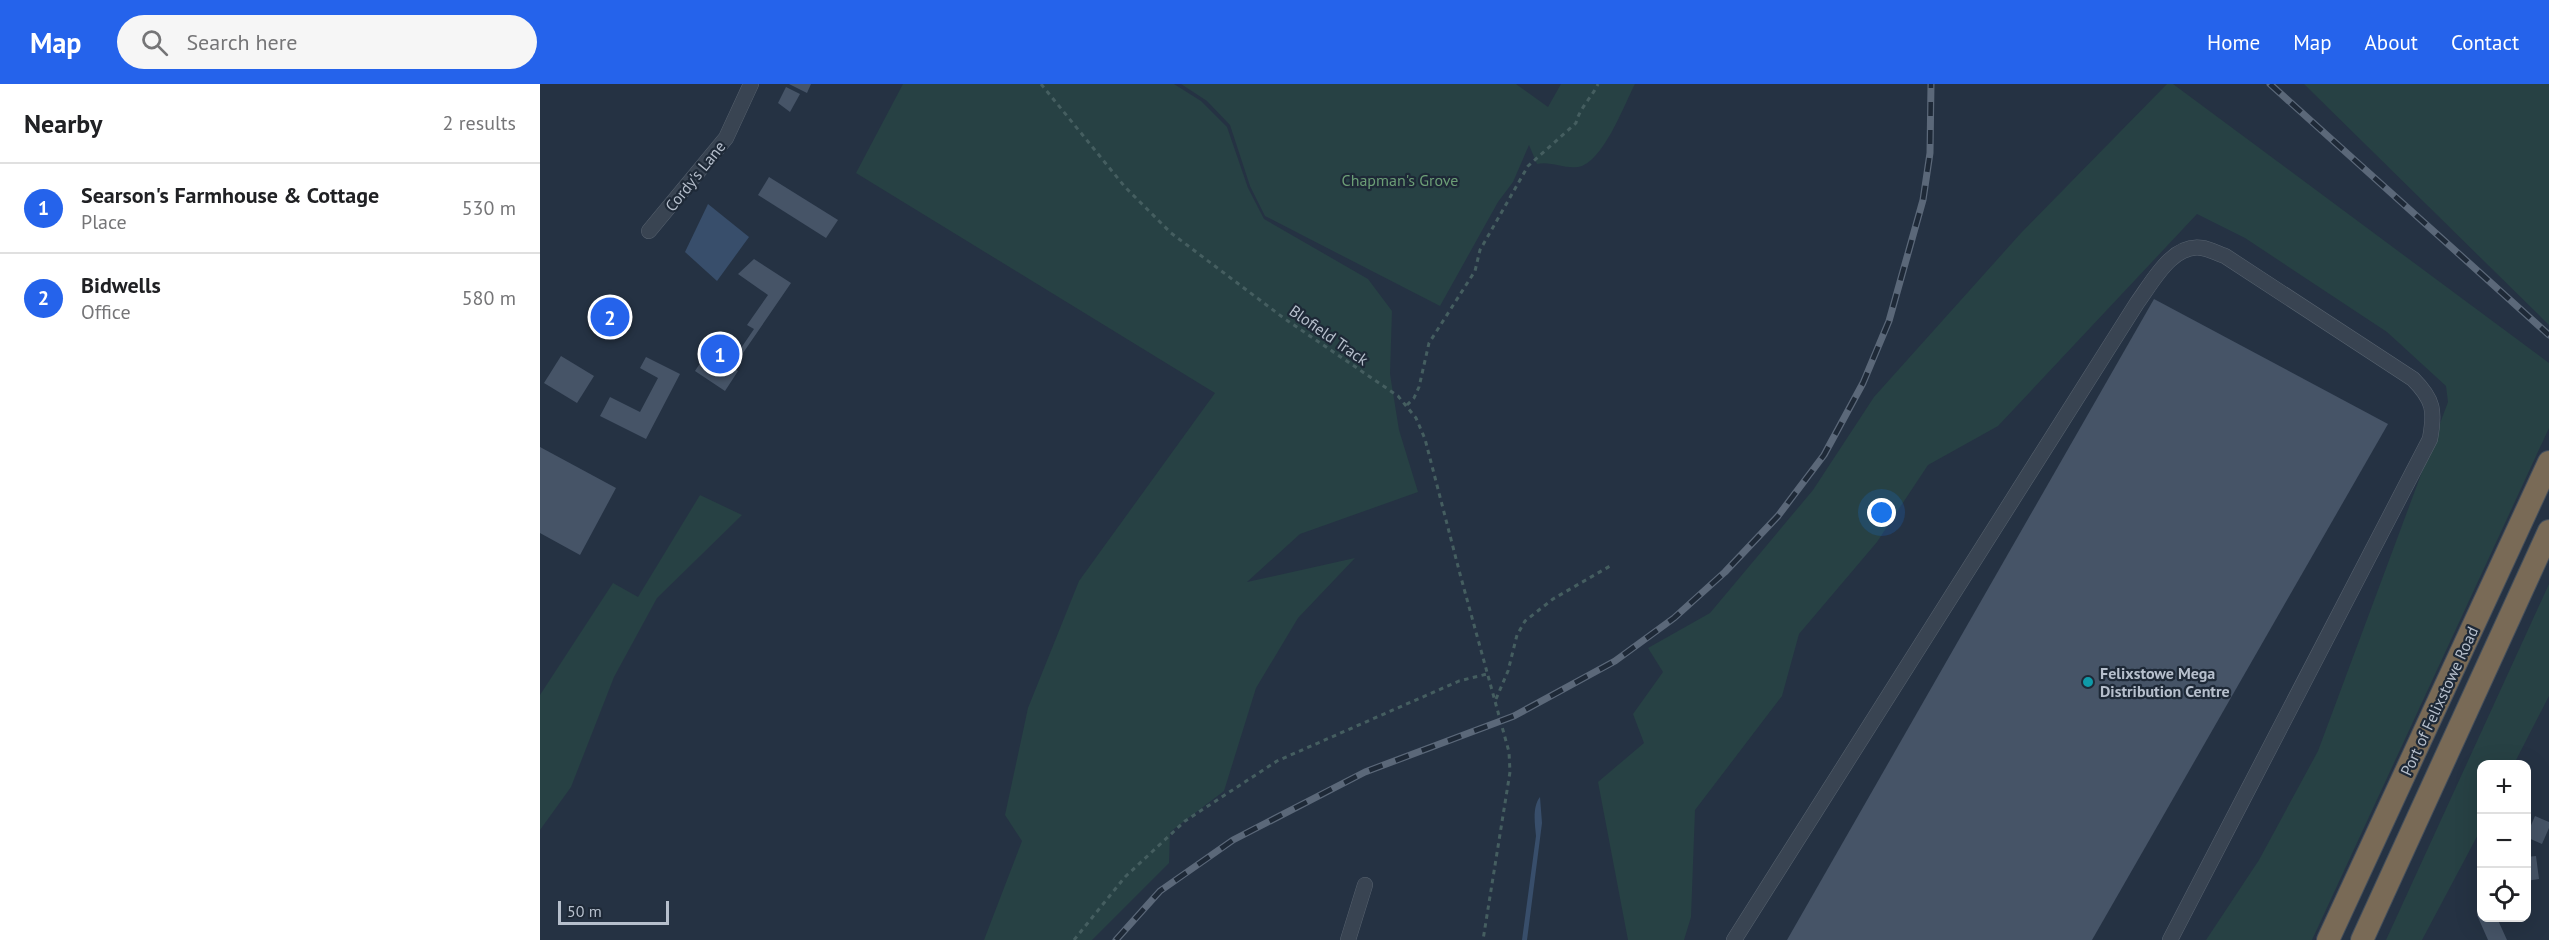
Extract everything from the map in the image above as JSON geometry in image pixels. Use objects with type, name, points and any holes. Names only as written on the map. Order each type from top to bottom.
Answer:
[{"type":"highway","name":"Port of Felixstowe Road","points":[[2328,940],[2549,462]]},
{"type":"highway","name":"Port of Felixstowe Road","points":[[2362,940],[2549,531]]},
{"type":"street","name":"Cordy's Lane","points":[[649,231],[726,138],[751,84]]},
{"type":"street","points":[[1734,940],[2137,303],[2170,260],[2186,249],[2202,248],[2224,256],[2413,379],[2431,401],[2434,418],[2430,439],[2170,940]]},
{"type":"street","points":[[1348,940],[1365,885]]},
{"type":"path","name":"Blofield Track","points":[[1041,84],[1125,188],[1171,233],[1267,306],[1407,405],[1425,439],[1509,752],[1510,772],[1483,940]]},
{"type":"path","points":[[1407,405],[1414,398],[1419,387],[1429,343],[1475,271],[1480,250],[1528,166],[1576,123],[1577,116],[1590,100],[1598,84]]},
{"type":"path","points":[[1496,700],[1508,671],[1517,635],[1525,621],[1553,599],[1610,566]]},
{"type":"path","points":[[1074,940],[1125,877],[1185,821],[1277,761],[1459,681],[1487,674]]},
{"type":"green space","points":[[903,84],[1174,84],[1201,101],[1227,127],[1248,188],[1264,219],[1368,279],[1392,311],[1390,374],[1399,430],[1418,492],[1300,534],[1247,582],[1355,558],[1298,618],[1256,688],[1224,791],[1170,832],[1169,863],[1092,940],[984,940],[1022,841],[1005,815],[1028,708],[1079,581],[1215,393],[856,173]]},
{"type":"green space","name":"Chapman's Grove","points":[[1181,84],[1516,84],[1548,107],[1561,84],[1635,84],[1612,132],[1596,155],[1587,163],[1578,167],[1537,164],[1529,145],[1513,182],[1498,202],[1440,306],[1265,216],[1250,186],[1230,125],[1207,101]]},
{"type":"green space","points":[[2167,84],[2173,84],[2549,363],[2549,428],[2312,940],[2206,940],[2259,860],[2318,751],[2448,402],[2446,386],[2387,332],[2245,238],[2197,214],[1998,426],[1928,465],[1877,542],[1799,634],[1782,696],[1695,810],[1691,917],[1684,940],[1628,940],[1598,782],[1644,743],[1633,714],[1663,672],[1648,648],[1710,613],[1813,490],[1874,397],[2021,233]]},
{"type":"green space","points":[[2304,84],[2549,84],[2549,325]]},
{"type":"green space","points":[[700,495],[742,515],[657,598],[614,677],[571,787],[540,830],[540,695],[613,583],[638,597]]},
{"type":"green space","points":[[2549,584],[2549,696],[2516,760],[2477,760],[2477,837],[2422,940],[2386,940]]},
{"type":"water","points":[[708,204],[749,237],[717,281],[685,252]]},
{"type":"water","points":[[1540,797],[1542,823],[1527,940],[1522,940],[1536,836],[1535,811]]},
{"type":"building","points":[[789,84],[811,84],[807,93]]},
{"type":"building","points":[[786,87],[800,94],[790,112],[778,103]]},
{"type":"building","points":[[769,177],[838,220],[826,238],[758,195]]},
{"type":"building","points":[[754,259],[791,283],[743,353],[739,351],[754,329],[747,325],[768,295],[738,274]]},
{"type":"building","name":"Felixstowe Mega Distribution Centre","points":[[2154,299],[2388,424],[2092,940],[1787,940]]},
{"type":"building","points":[[604,300],[628,313],[616,334],[592,321]]},
{"type":"building","points":[[721,331],[740,344],[727,364],[738,371],[725,391],[695,371]]},
{"type":"building","points":[[561,356],[594,376],[577,403],[544,383]]},
{"type":"building","points":[[646,357],[680,374],[646,439],[600,416],[610,397],[640,412],[658,378],[640,368]]},
{"type":"building","points":[[540,447],[616,488],[580,555],[540,533]]},
{"type":"building","points":[[2535,816],[2549,822],[2549,828],[2542,844],[2531,839],[2531,825]]},
{"type":"building","points":[[2531,856],[2536,856],[2539,879],[2531,880]]},
{"type":"building","points":[[2480,922],[2499,922],[2507,940],[2488,940]]},
{"type":"railway","points":[[1116,940],[1160,891],[1233,840],[1365,772],[1514,716],[1615,661],[1674,618],[1725,572],[1778,516],[1824,455],[1863,383],[1889,321],[1923,200],[1930,153],[1931,84]]},
{"type":"railway","points":[[2270,84],[2549,335]]},
{"type":"place","name":"Bidwells","points":[[610,317]]},
{"type":"place","name":"Searson's Farmhouse & Cottage","points":[[720,354]]},
{"type":"place","name":"Felixstowe Mega Distribution Centre","points":[[2088,682]]}]
